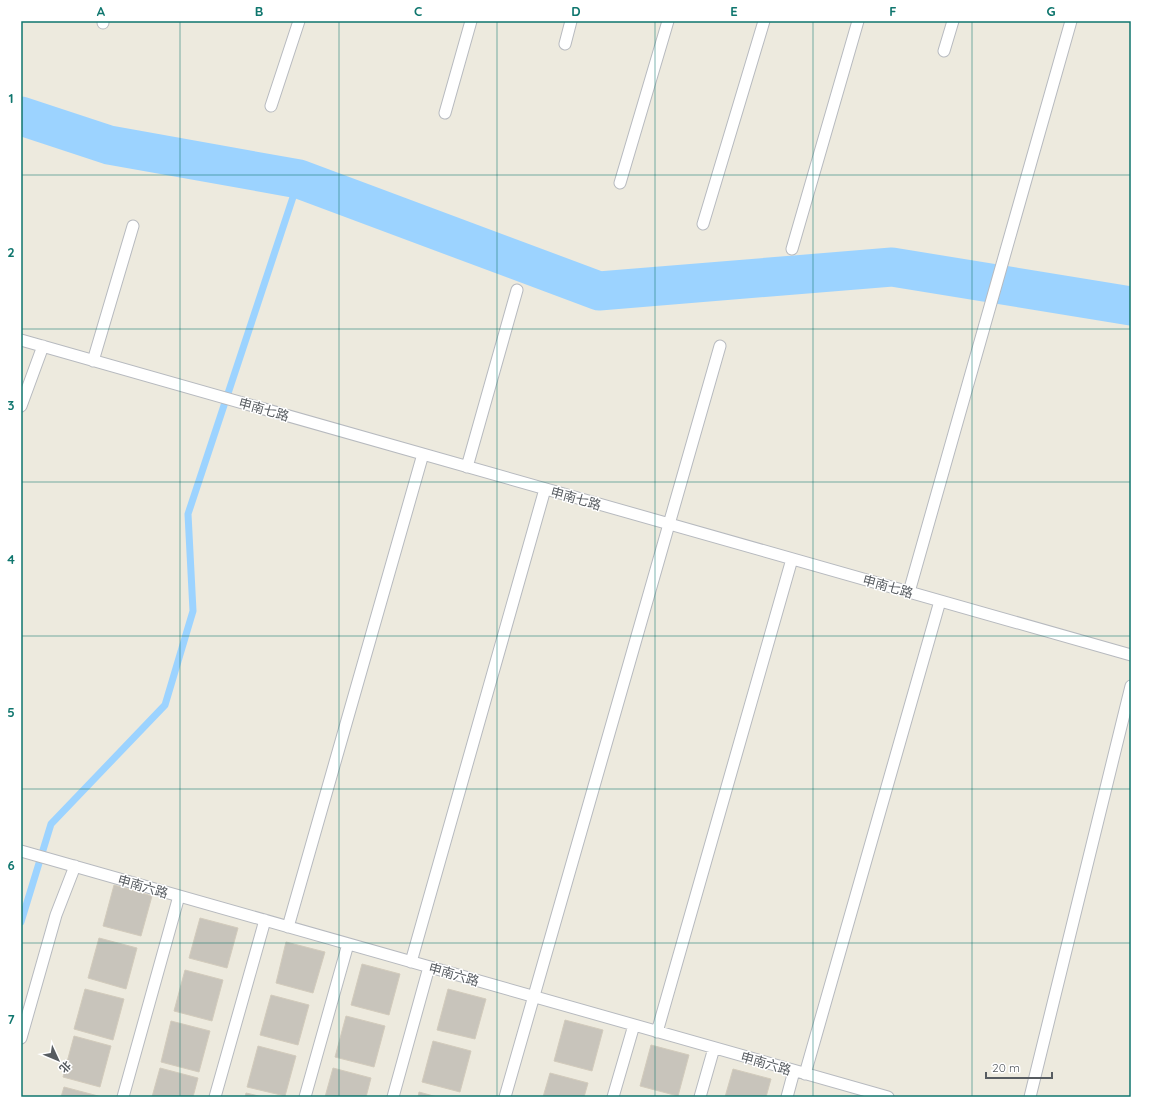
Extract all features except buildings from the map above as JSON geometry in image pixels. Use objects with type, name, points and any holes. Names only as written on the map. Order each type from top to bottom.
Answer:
[{"type":"lane","points":[[271,106],[299,21]]},
{"type":"lane","points":[[445,113],[471,21]]},
{"type":"lane","points":[[564,44],[571,21]]},
{"type":"lane","points":[[620,183],[668,21]]},
{"type":"lane","points":[[703,224],[764,21]]},
{"type":"lane","points":[[792,248],[858,21]]},
{"type":"lane","points":[[944,50],[952,21]]},
{"type":"lane","points":[[909,592],[1071,21]]},
{"type":"lane","points":[[93,360],[133,226]]},
{"type":"lane","points":[[467,467],[518,290]]},
{"type":"lane","name":"申南七路","points":[[21,340],[1126,654]]},
{"type":"lane","points":[[21,406],[43,346]]},
{"type":"lane","points":[[505,1097],[720,346]]},
{"type":"lane","points":[[288,927],[423,454]]},
{"type":"lane","points":[[411,962],[545,489]]},
{"type":"lane","points":[[657,1032],[792,559]]},
{"type":"lane","points":[[805,1074],[940,601]]},
{"type":"lane","points":[[1030,1097],[1131,686]]},
{"type":"lane","name":"申南六路","points":[[23,852],[883,1096]]},
{"type":"lane","points":[[21,1038],[56,915],[72,866]]},
{"type":"lane","points":[[123,1097],[180,896]]},
{"type":"lane","points":[[215,1097],[264,920]]},
{"type":"lane","points":[[305,1097],[348,944]]},
{"type":"lane","points":[[393,1097],[430,967]]},
{"type":"lane","points":[[613,1097],[634,1025]]},
{"type":"lane","points":[[700,1097],[714,1048]]},
{"type":"lane","points":[[787,1097],[794,1070]]},
{"type":"waterway","points":[[21,116],[109,145],[299,179],[599,291],[892,267],[1131,306]]},
{"type":"waterway","points":[[21,922],[51,824],[165,705],[193,611],[188,514],[299,179]]}]
